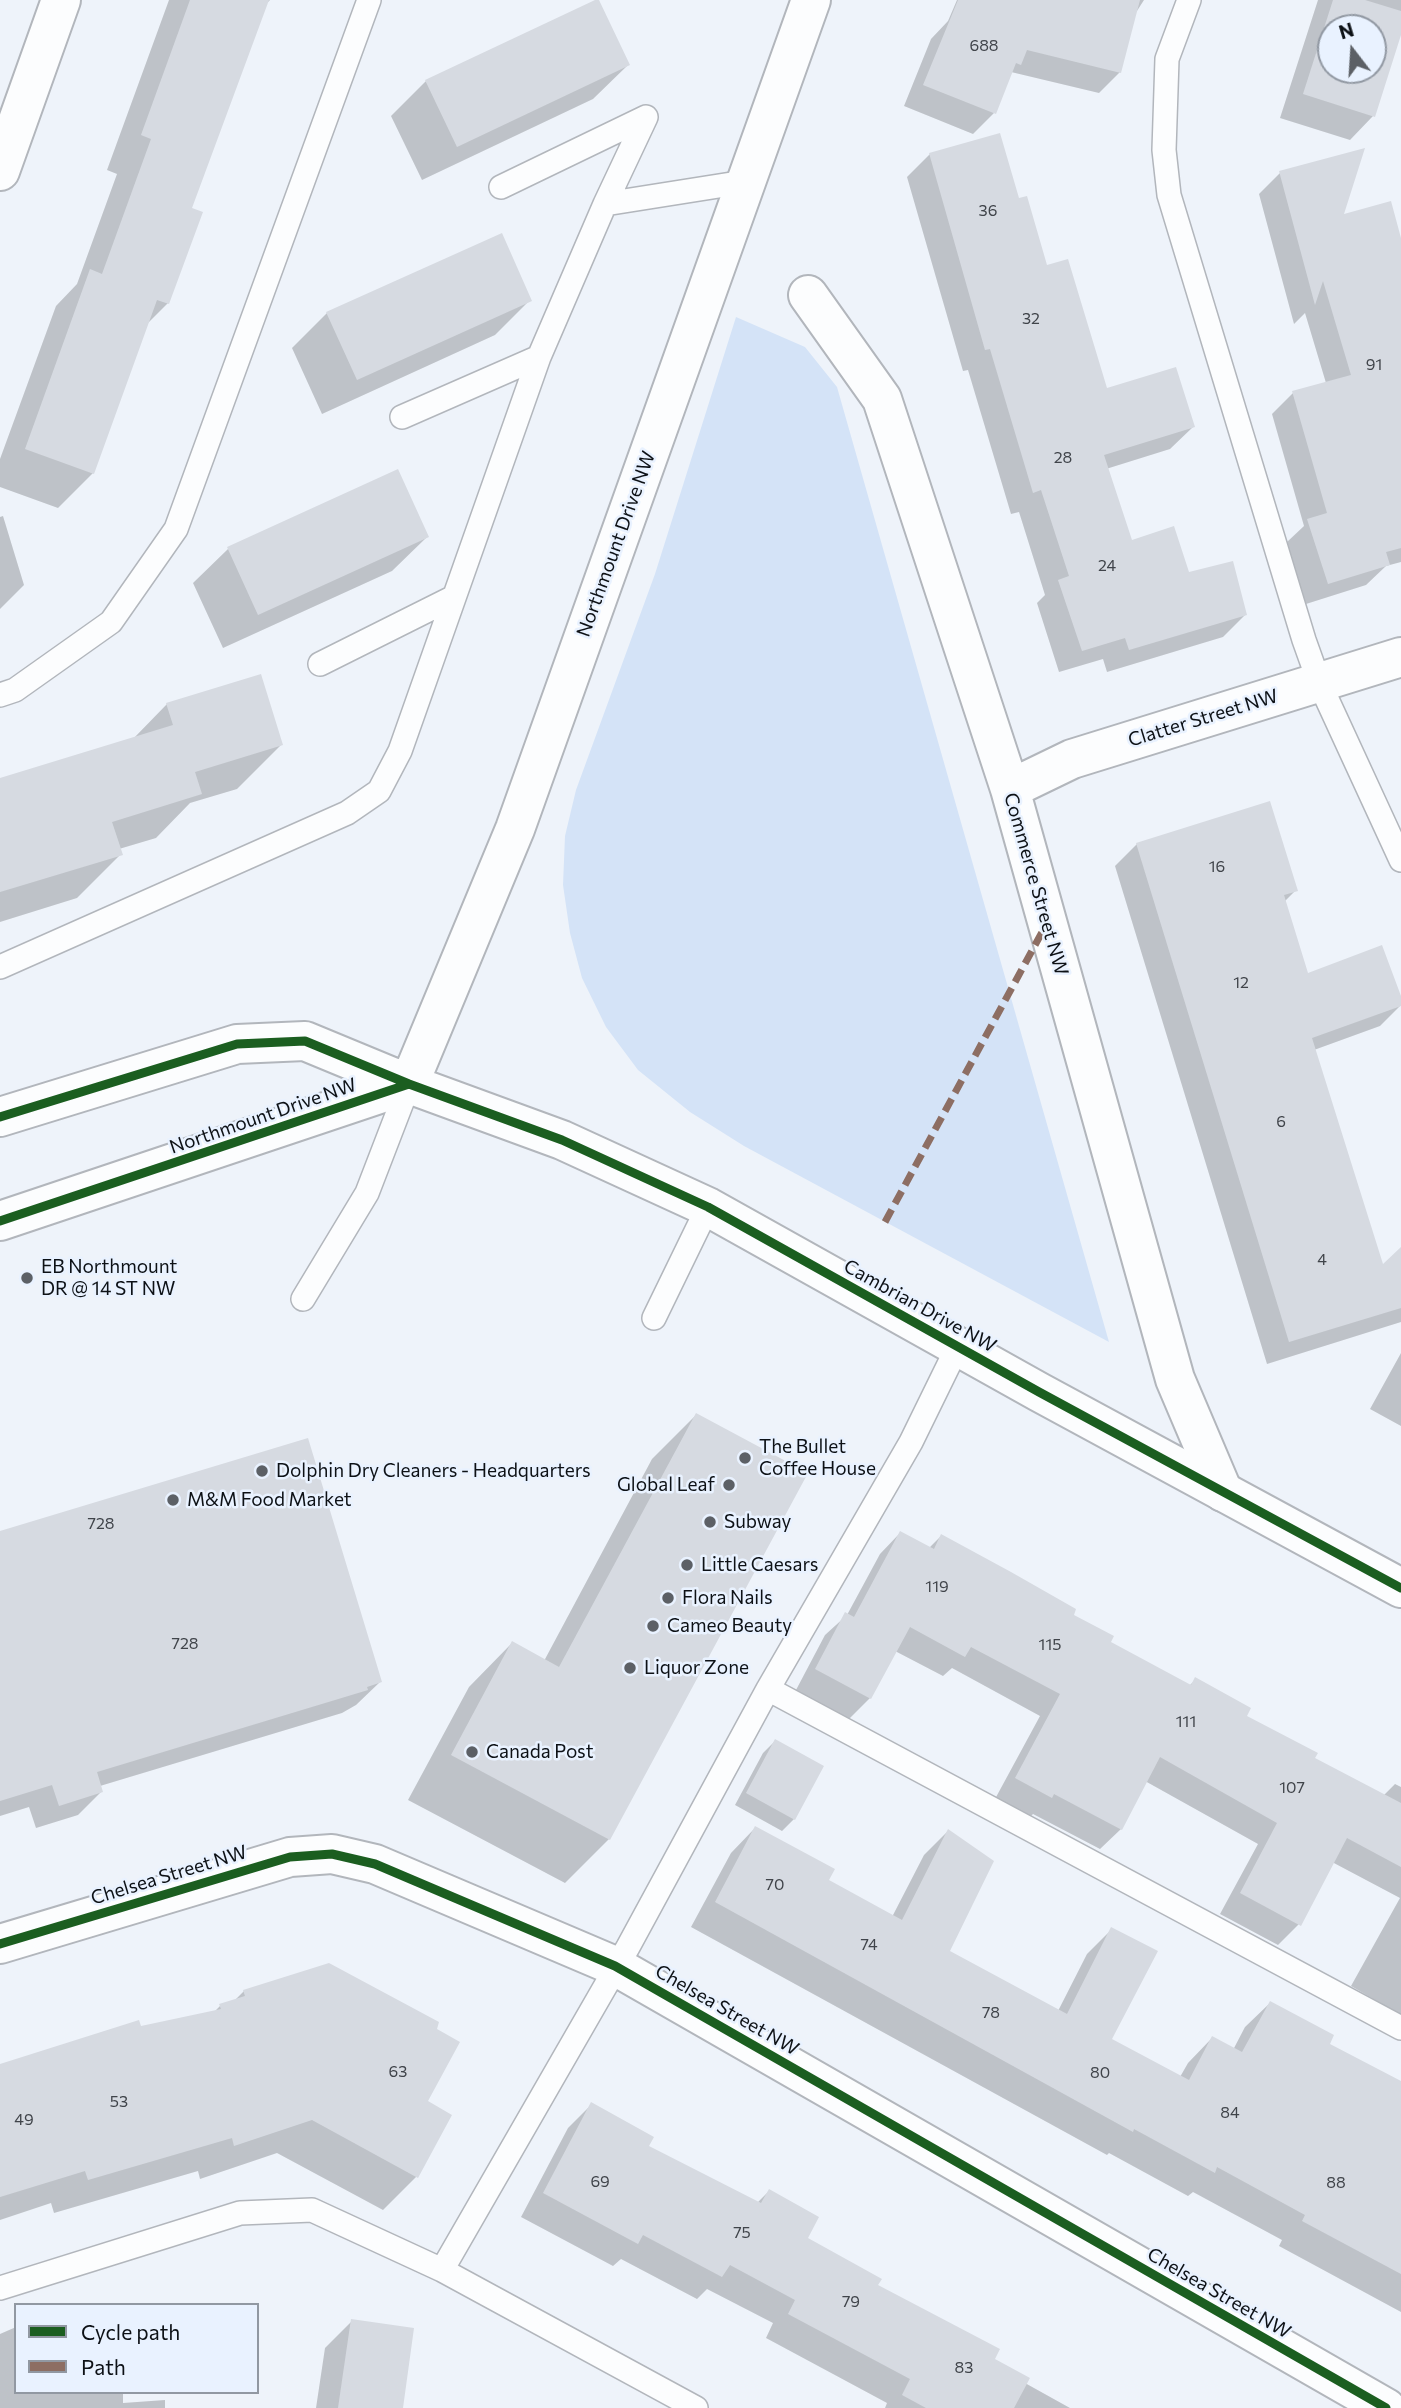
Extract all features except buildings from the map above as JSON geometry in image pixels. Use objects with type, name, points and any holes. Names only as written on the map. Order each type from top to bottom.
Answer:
[{"type":"street","points":[[0,171],[61,0]]},
{"type":"street","name":"Northmount Drive NW","points":[[0,1221],[409,1084],[515,828],[811,0]]},
{"type":"street","name":"Commerce Street NW","points":[[808,295],[882,400],[1010,789],[1175,1379],[1223,1492]]},
{"type":"street","name":"Clatter Street NW","points":[[1010,789],[1072,759],[1401,657]]},
{"type":"street","name":"Northmount Drive NW","points":[[0,1117],[237,1044],[305,1041],[409,1084]]},
{"type":"street","name":"Cambrian Drive NW","points":[[409,1084],[562,1140],[708,1208],[1401,1588]]},
{"type":"street","name":"Chelsea Street NW","points":[[0,1944],[290,1857],[332,1854],[375,1864],[615,1966],[1386,2408]]},
{"type":"lane","points":[[0,695],[15,690],[111,622],[176,529],[369,0]]},
{"type":"lane","points":[[1189,0],[1167,60],[1164,150],[1169,195],[1319,681],[1401,860]]},
{"type":"lane","points":[[0,967],[347,813],[379,791],[400,751],[539,357],[646,117],[500,187]]},
{"type":"lane","points":[[605,204],[744,183]]},
{"type":"lane","points":[[402,417],[539,357]]},
{"type":"lane","points":[[320,664],[454,597]]},
{"type":"lane","points":[[303,1299],[367,1193],[409,1084]]},
{"type":"lane","points":[[654,1318],[708,1208]]},
{"type":"lane","points":[[442,2270],[615,1966],[768,1689],[911,1442],[958,1346]]},
{"type":"lane","points":[[768,1689],[1401,2028]]},
{"type":"lane","points":[[0,2288],[240,2213],[312,2210],[442,2270],[696,2408]]},
{"type":"shaded area","points":[[736,317],[805,347],[837,387],[1109,1342],[744,1146],[690,1112],[638,1070],[606,1027],[582,978],[570,933],[563,885],[565,836],[576,790],[655,574]]},
{"type":"marked path","points":[[885,1222],[1047,923]]},
{"type":"cycle path","points":[[0,1117],[237,1044],[305,1041],[409,1084],[562,1140],[708,1207],[1039,1392],[1401,1588]]},
{"type":"cycle path","points":[[0,1221],[409,1084]]},
{"type":"cycle path","points":[[0,1944],[290,1857],[332,1854],[375,1864],[615,1966],[1386,2408]]},
{"type":"place","name":"EB Northmount DR @ 14 ST NW","points":[[27,1278]]},
{"type":"place","name":"The Bullet Coffee House","points":[[745,1458]]},
{"type":"place","name":"Dolphin Dry Cleaners - Headquarters","points":[[262,1471]]},
{"type":"place","name":"Global Leaf","points":[[729,1485]]},
{"type":"place","name":"M&M Food Market","points":[[173,1500]]},
{"type":"place","name":"Subway","points":[[710,1522]]},
{"type":"place","name":"Little Caesars","points":[[687,1565]]},
{"type":"place","name":"Flora Nails","points":[[668,1598]]},
{"type":"place","name":"Cameo Beauty","points":[[653,1626]]},
{"type":"place","name":"Liquor Zone","points":[[630,1668]]},
{"type":"place","name":"Canada Post","points":[[472,1752]]}]
